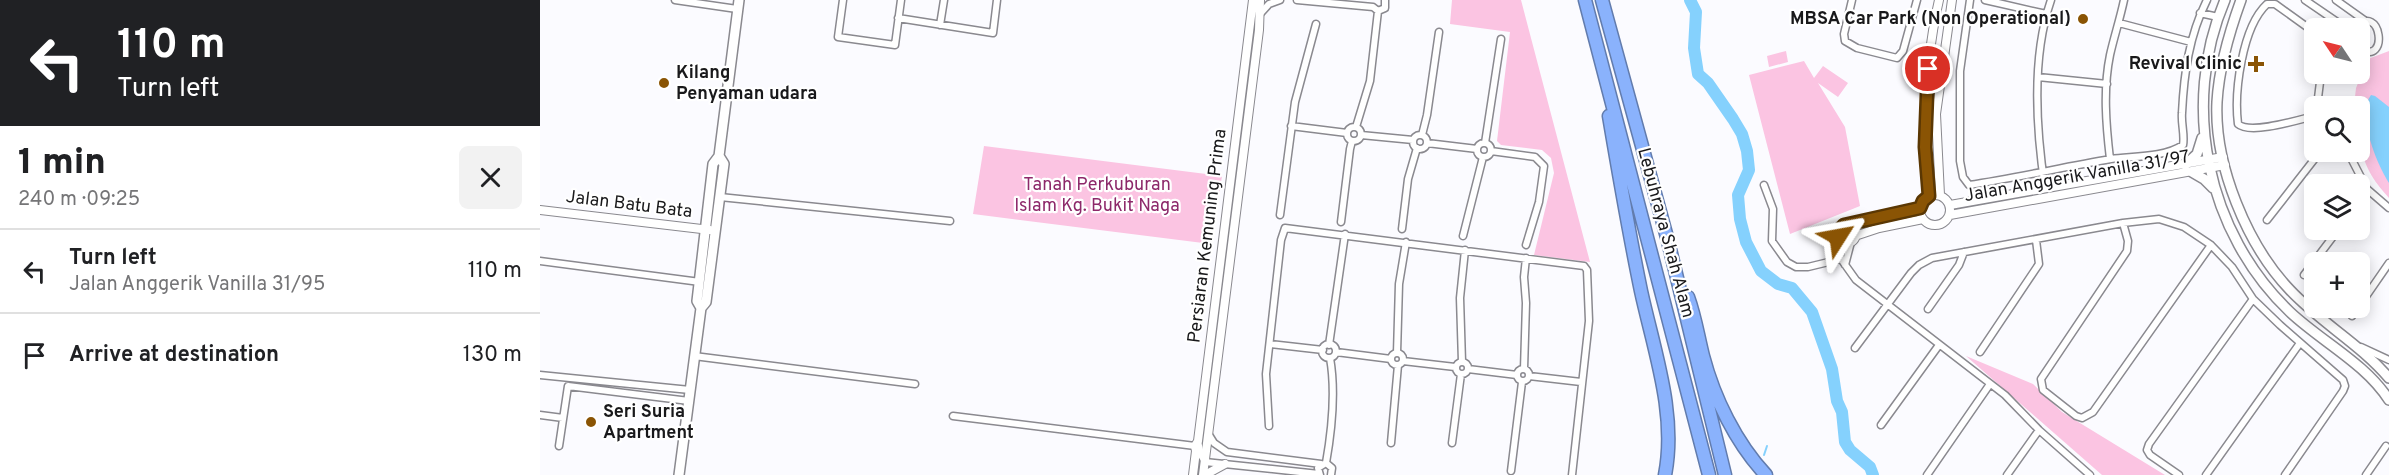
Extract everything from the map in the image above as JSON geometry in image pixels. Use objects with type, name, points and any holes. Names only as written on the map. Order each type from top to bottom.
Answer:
[{"type":"highway","name":"Lebuhraya Shah Alam","points":[[1585,0],[1709,475]]},
{"type":"highway","name":"Lebuhraya Shah Alam","points":[[1602,0],[1668,241],[1725,475]]},
{"type":"highway","points":[[1596,40],[1598,71],[1667,409],[1669,445],[1665,475]]},
{"type":"highway","points":[[1668,241],[1694,314],[1712,383],[1733,428],[1766,475]]},
{"type":"main road","points":[[2225,0],[2218,16],[2206,69],[2203,133],[2197,154],[2189,169],[2204,179],[2214,190],[2246,256],[2272,292],[2305,325],[2367,373],[2389,400]]},
{"type":"main road","points":[[2241,0],[2228,39],[2217,105],[2224,161],[2239,211],[2278,277],[2303,303],[2353,342],[2389,378]]},
{"type":"main road","points":[[700,308],[706,302],[713,164],[719,156],[738,4]]},
{"type":"main road","points":[[2203,133],[2214,190]]},
{"type":"main road","points":[[679,475],[700,308],[697,301],[710,230],[720,197],[724,164],[719,156]]},
{"type":"street","points":[[675,0],[738,4]]},
{"type":"street","points":[[843,0],[838,37],[895,45],[901,0]]},
{"type":"street","points":[[940,25],[944,0]]},
{"type":"street","points":[[898,18],[993,33],[997,0]]},
{"type":"street","name":"Persiaran Kemuning Prima","points":[[1193,475],[1253,0]]},
{"type":"street","name":"Persiaran Kemuning Prima","points":[[1204,475],[1259,30],[1260,0]]},
{"type":"street","points":[[1258,16],[1269,4],[1280,0]]},
{"type":"street","points":[[1297,0],[1385,8],[1385,0]]},
{"type":"street","points":[[1852,0],[1844,34],[1845,40],[1857,48],[1898,58],[1901,56],[1917,0]]},
{"type":"street","points":[[1929,196],[1925,147],[1926,88],[1932,30],[1939,0]]},
{"type":"street","points":[[1838,237],[1845,243],[1879,228],[1923,219],[1935,225],[1944,222],[1950,215],[1950,205],[1940,195],[1936,114],[1952,0]]},
{"type":"street","points":[[1970,0],[1960,71],[1960,161],[1963,177],[1969,185],[2110,159],[2152,154],[2183,145],[2184,74],[2191,42],[2207,0]]},
{"type":"street","points":[[1985,0],[2046,14]]},
{"type":"street","points":[[2045,188],[2037,126],[2038,77],[2046,14],[2051,0]]},
{"type":"street","points":[[2110,159],[2106,122],[2107,84],[2110,57],[2124,0]]},
{"type":"street","points":[[2305,0],[2331,18]]},
{"type":"street","points":[[2336,0],[2361,18]]},
{"type":"street","points":[[2304,25],[2275,4],[2268,4],[2261,10],[2251,33],[2241,69],[2236,92],[2236,111],[2238,124],[2246,129],[2304,118]]},
{"type":"street","points":[[1356,127],[1370,81],[1375,6]]},
{"type":"street","points":[[2200,14],[2218,16]]},
{"type":"street","points":[[2370,20],[2378,23],[2383,29],[2384,36],[2376,49],[2370,50]]},
{"type":"street","points":[[2119,23],[2191,42]]},
{"type":"street","points":[[1280,215],[1291,126],[1316,24]]},
{"type":"street","points":[[1427,143],[1422,135],[1439,32]]},
{"type":"street","points":[[1485,143],[1501,39]]},
{"type":"street","points":[[2038,77],[2107,84]]},
{"type":"street","points":[[1291,126],[1347,133]]},
{"type":"street","points":[[1347,133],[1349,129],[1356,127]]},
{"type":"street","points":[[1356,127],[1361,135]]},
{"type":"street","points":[[1347,133],[1352,141]]},
{"type":"street","points":[[1361,135],[1413,140]]},
{"type":"street","points":[[1352,141],[1359,139],[1361,135]]},
{"type":"street","points":[[1413,140],[1416,136],[1422,135]]},
{"type":"street","points":[[1413,140],[1417,148]]},
{"type":"street","points":[[1341,222],[1352,141]]},
{"type":"street","points":[[1417,148],[1423,148],[1427,143]]},
{"type":"street","points":[[1427,143],[1477,149]]},
{"type":"street","points":[[1477,149],[1479,145],[1485,143]]},
{"type":"street","points":[[1485,143],[1489,145],[1491,151]]},
{"type":"street","points":[[1402,229],[1408,179],[1417,148]]},
{"type":"street","points":[[1477,149],[1483,157]]},
{"type":"street","points":[[1483,157],[1489,155],[1491,151]]},
{"type":"street","points":[[1491,151],[1535,157],[1544,166],[1539,202],[1526,245]]},
{"type":"street","points":[[1463,236],[1483,157]]},
{"type":"street","name":"Jalan Anggerik Vanilla 31/97","points":[[1950,215],[2224,161]]},
{"type":"street","points":[[2267,220],[2312,162]]},
{"type":"street","name":"Jalan Anggerik Vanilla 31/97","points":[[1950,205],[2045,188],[2189,169]]},
{"type":"street","points":[[1764,185],[1773,209],[1772,241],[1787,262],[1796,267],[1808,267],[1843,262]]},
{"type":"street","points":[[2370,192],[2389,208]]},
{"type":"street","points":[[1923,219],[1920,208],[1923,201],[1929,196],[1940,195]]},
{"type":"street","points":[[720,197],[951,221]]},
{"type":"street","points":[[1920,208],[1847,225],[1840,229],[1838,237],[1843,262],[1856,280],[2005,395],[2039,430],[2089,475]]},
{"type":"street","name":"Jalan Batu Bata","points":[[540,210],[710,230]]},
{"type":"street","points":[[1856,348],[1919,265],[1932,258],[2159,219],[2184,227],[2211,245],[2232,267],[2253,299],[2338,375],[2345,386],[2285,475]]},
{"type":"street","points":[[2123,224],[2128,241],[2127,251],[2041,379],[2043,390],[2076,416],[2082,418],[2093,412],[2211,245]]},
{"type":"street","points":[[1843,262],[1853,239],[1854,229],[1847,225]]},
{"type":"street","points":[[1269,426],[1266,374],[1283,230],[1288,227],[1587,267],[1589,321],[1572,475]]},
{"type":"street","points":[[1269,344],[1323,350],[1329,345],[1345,234]]},
{"type":"street","points":[[1980,352],[2039,264],[2036,240]]},
{"type":"street","points":[[2321,252],[2330,240]]},
{"type":"street","points":[[1391,359],[1397,353],[1399,284],[1406,242]]},
{"type":"street","points":[[1462,362],[1460,298],[1465,250]]},
{"type":"street","points":[[1928,309],[1959,266],[1964,252]]},
{"type":"street","points":[[1526,258],[1524,369],[1529,376]]},
{"type":"street","points":[[540,261],[700,282]]},
{"type":"street","points":[[2370,290],[2389,263]]},
{"type":"street","points":[[2179,475],[2150,455],[2149,444],[2253,299]]},
{"type":"street","points":[[2353,342],[2389,360]]},
{"type":"street","points":[[2206,475],[2300,343]]},
{"type":"street","points":[[1329,345],[1335,348],[1336,352]]},
{"type":"street","points":[[1881,425],[1939,345]]},
{"type":"street","points":[[1323,350],[1324,356],[1330,358]]},
{"type":"street","points":[[1330,358],[1336,352]]},
{"type":"street","points":[[1336,352],[1391,359]]},
{"type":"street","points":[[1391,443],[1402,356],[1397,353]]},
{"type":"street","points":[[694,356],[915,384]]},
{"type":"street","points":[[953,416],[1196,443],[1205,462],[1319,475],[1318,468],[1323,463],[1332,407],[1330,358]]},
{"type":"street","points":[[1391,359],[1393,364],[1455,367],[1462,362]]},
{"type":"street","points":[[1462,362],[1467,365],[1468,369]]},
{"type":"street","points":[[1455,367],[1461,374]]},
{"type":"street","points":[[1461,374],[1468,369]]},
{"type":"street","points":[[1468,369],[1517,375]]},
{"type":"street","points":[[1517,375],[1520,370],[1524,369]]},
{"type":"street","points":[[1452,443],[1461,374]]},
{"type":"street","points":[[540,375],[690,390]]},
{"type":"street","points":[[1511,471],[1522,382],[1517,375]]},
{"type":"street","points":[[1529,376],[1581,382]]},
{"type":"street","points":[[1522,382],[1526,381],[1529,376]]},
{"type":"street","points":[[1927,475],[1990,384]]},
{"type":"street","points":[[559,446],[567,388],[570,386],[689,401]]},
{"type":"street","points":[[540,415],[563,418]]},
{"type":"street","points":[[1210,422],[1211,439],[1227,452],[1323,463],[1332,466],[1330,475]]},
{"type":"street","points":[[2007,475],[2039,430]]},
{"type":"street","points":[[2366,475],[2386,446]]},
{"type":"street","points":[[1204,475],[1224,464]]},
{"type":"green space","points":[[1452,0],[1521,0],[1590,262],[1534,255],[1554,173],[1551,158],[1542,150],[1501,145],[1497,141],[1510,32],[1450,24]]},
{"type":"green space","points":[[1786,51],[1788,62],[1769,67],[1767,56]]},
{"type":"green space","points":[[2389,51],[2389,198],[2372,176],[2365,162],[2370,162],[2370,96],[2355,96],[2358,84],[2370,84],[2370,58]]},
{"type":"green space","points":[[1804,61],[1814,78],[1823,66],[1848,83],[1838,97],[1818,83],[1845,127],[1860,206],[1790,234],[1749,75]]},
{"type":"green space","name":"Tanah Perkuburan Islam Kg. Bukit Naga","points":[[984,146],[1222,176],[1211,244],[973,214]]},
{"type":"green space","points":[[1966,356],[2033,384],[2062,412],[2165,475],[2102,475]]},
{"type":"water","points":[[2375,96],[2389,107],[2389,183],[2370,139],[2370,97]]},
{"type":"waterway","points":[[1690,0],[1696,12],[1694,48],[1698,74],[1708,83],[1733,119],[1742,134],[1747,151],[1749,170],[1738,195],[1740,219],[1746,242],[1761,271],[1778,284],[1792,288],[1812,312],[1832,369],[1837,401],[1842,412],[1845,442],[1850,450],[1870,467],[1873,475]]},
{"type":"waterway","points":[[1764,455],[1767,446]]},
{"type":"place","name":"MBSA Car Park (Non Operational)","points":[[2083,19]]},
{"type":"place","name":"Revival Clinic","points":[[2256,64]]},
{"type":"place","name":"Kilang Penyaman udara","points":[[664,83]]},
{"type":"place","name":"Seri Suria Apartment","points":[[591,422]]},
{"type":"route","points":[[1838,237],[1844,225],[1920,208],[1929,196],[1925,147],[1928,69]]}]
